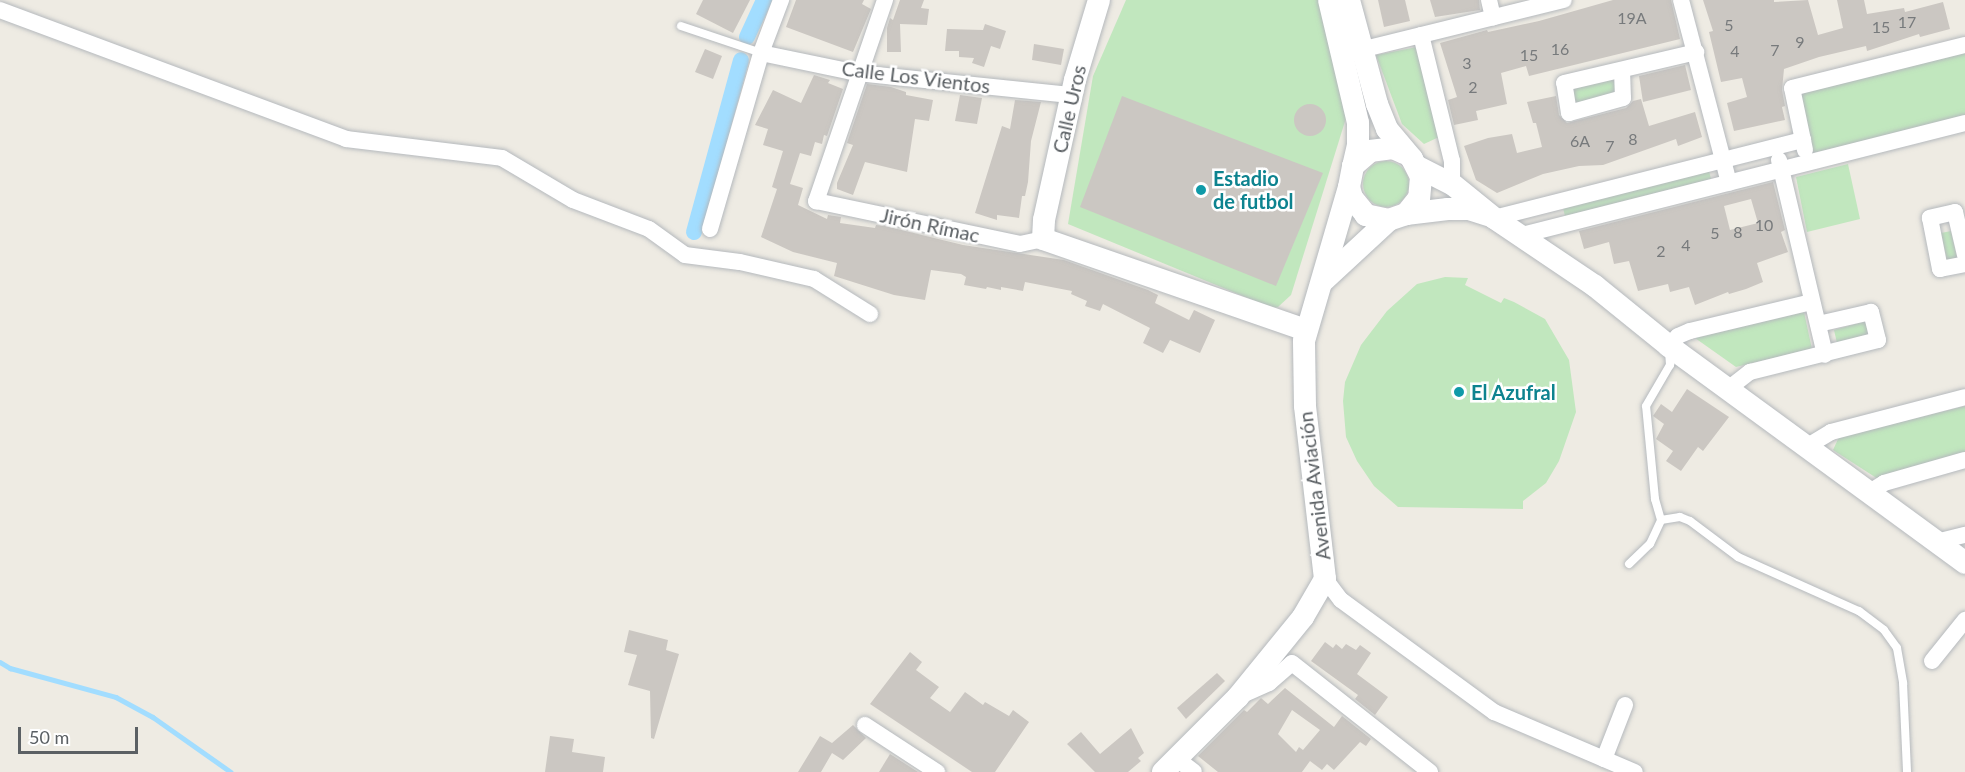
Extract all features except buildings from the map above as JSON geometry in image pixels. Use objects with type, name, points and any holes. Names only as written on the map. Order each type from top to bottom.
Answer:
[{"type":"street","points":[[710,229],[761,53],[781,0]]},
{"type":"street","points":[[858,73],[885,0]]},
{"type":"street","name":"Calle Uros","points":[[1043,230],[1072,95],[1099,0]]},
{"type":"street","points":[[1318,285],[1397,217],[1414,207],[1421,188],[1411,160],[1387,129],[1329,0]]},
{"type":"street","points":[[1349,0],[1352,52]]},
{"type":"street","points":[[1489,0],[1493,18]]},
{"type":"street","points":[[1352,52],[1564,0]]},
{"type":"street","points":[[1681,0],[1729,183]]},
{"type":"street","points":[[0,10],[346,139],[502,158],[573,200],[649,229],[685,255],[740,262],[814,279],[870,314]]},
{"type":"street","points":[[1421,35],[1452,160],[1452,184]]},
{"type":"street","points":[[1807,163],[1792,88],[1965,45]]},
{"type":"street","name":"Avenida Aviación","points":[[1178,768],[1303,617],[1325,579],[1305,406],[1306,330],[1351,177],[1358,145],[1359,123],[1352,52]]},
{"type":"street","points":[[1622,70],[1696,52]]},
{"type":"street","name":"Calle Los Vientos","points":[[761,53],[858,73],[1072,95]]},
{"type":"street","name":"Jirón Rímac","points":[[858,73],[816,201],[1020,244],[1043,230]]},
{"type":"street","points":[[1522,235],[1965,123]]},
{"type":"street","points":[[1803,140],[1494,218],[1470,209],[1438,209],[1397,217],[1366,215],[1358,208],[1351,177],[1370,151],[1393,148],[1452,184],[1494,218],[1595,286],[1669,346],[1965,563]]},
{"type":"street","points":[[1775,147],[1825,355]]},
{"type":"street","points":[[1965,255],[1955,212],[1930,218],[1940,269],[1965,264]]},
{"type":"street","points":[[1043,230],[1306,330]]},
{"type":"street","points":[[1669,346],[1678,336],[1690,331],[1812,302]]},
{"type":"street","points":[[1728,389],[1750,372],[1878,340],[1871,312],[1818,324]]},
{"type":"street","points":[[1806,447],[1831,432],[1965,398]]},
{"type":"street","points":[[1868,493],[1884,483],[1965,460]]},
{"type":"street","points":[[1936,542],[1965,535]]},
{"type":"street","points":[[1325,579],[1341,600],[1494,712],[1635,772]]},
{"type":"street","points":[[1932,661],[1965,620]]},
{"type":"street","points":[[1238,697],[1269,682],[1292,663],[1428,771]]},
{"type":"street","points":[[1604,759],[1625,705]]},
{"type":"street","points":[[865,725],[937,772]]},
{"type":"lane","points":[[681,26],[761,53]]},
{"type":"lane","points":[[1629,564],[1650,544],[1661,519],[1655,499],[1646,406],[1670,365],[1669,346]]},
{"type":"lane","points":[[1661,519],[1680,517],[1690,521],[1738,557],[1859,611],[1884,630],[1897,648],[1903,683],[1907,772]]},
{"type":"green space","points":[[1126,0],[1320,0],[1347,115],[1291,295],[1278,307],[1272,308],[1068,224],[1093,76]]},
{"type":"green space","points":[[1417,47],[1439,137],[1424,144],[1402,124],[1376,55]]},
{"type":"green space","points":[[1965,52],[1965,117],[1813,153],[1800,95],[1805,88]]},
{"type":"green space","points":[[1617,74],[1619,93],[1572,108],[1569,88]]},
{"type":"green space","points":[[1386,161],[1402,168],[1409,184],[1402,200],[1386,207],[1370,200],[1363,184],[1370,168]]},
{"type":"green space","points":[[1848,164],[1860,219],[1807,232],[1796,177]]},
{"type":"green space","points":[[1709,171],[1711,179],[1565,216],[1563,208]]},
{"type":"green space","points":[[1951,231],[1957,258],[1947,260],[1941,233]]},
{"type":"green space","name":"El Azufral","points":[[1445,277],[1468,278],[1465,285],[1501,303],[1504,298],[1514,302],[1545,319],[1569,360],[1576,412],[1559,461],[1546,483],[1523,501],[1523,509],[1398,507],[1374,486],[1357,461],[1346,437],[1343,401],[1345,382],[1361,345],[1387,311],[1417,284]]},
{"type":"green space","points":[[1804,312],[1812,349],[1736,367],[1695,338]]},
{"type":"green space","points":[[1866,321],[1869,334],[1837,343],[1834,330]]},
{"type":"green space","points":[[1965,406],[1965,456],[1878,479],[1833,450],[1839,437]]},
{"type":"waterway","points":[[747,37],[764,0]]},
{"type":"waterway","points":[[694,232],[741,60]]},
{"type":"waterway","points":[[0,662],[10,668],[116,697],[153,717],[231,772]]},
{"type":"place","name":"Estadio de futbol","points":[[1201,190]]},
{"type":"place","name":"El Azufral","points":[[1459,392]]}]
